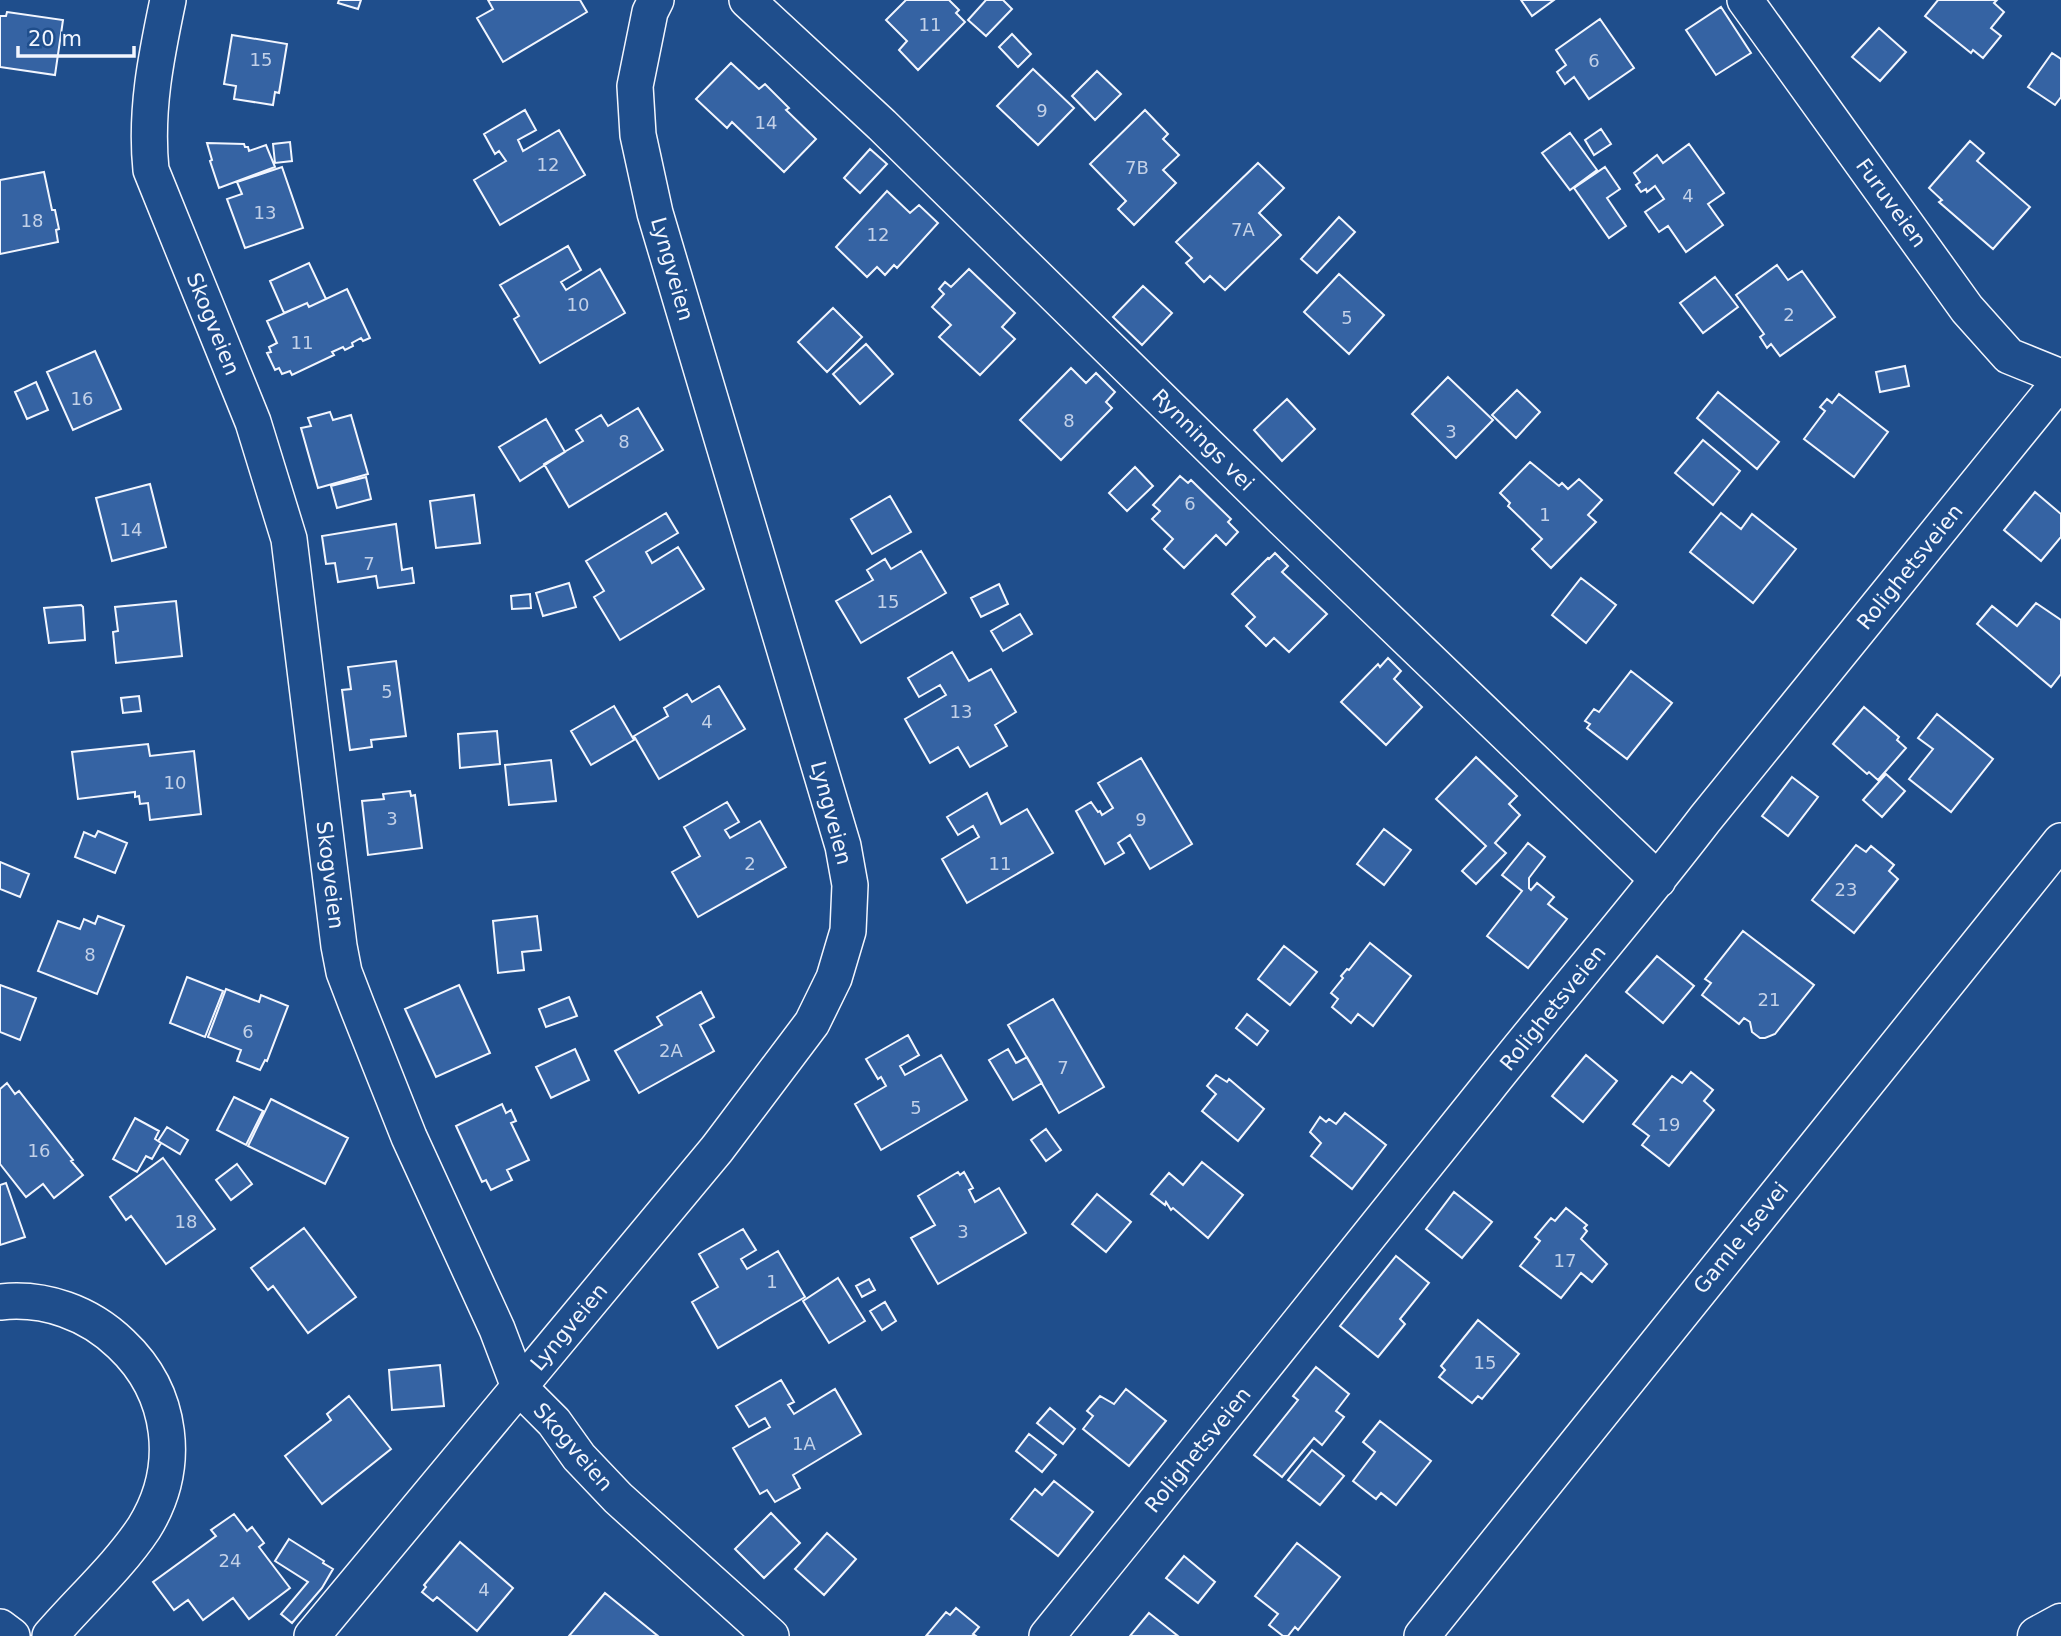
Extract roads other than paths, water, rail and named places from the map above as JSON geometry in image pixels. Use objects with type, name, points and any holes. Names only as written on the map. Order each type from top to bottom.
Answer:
[{"type":"highway","points":[[2037,1636],[2061,1623]]},
{"type":"street","name":"Skogveien","points":[[169,0],[156,56],[150,99],[148,125],[151,170],[253,422],[289,539],[330,889],[344,972],[409,1137],[492,1318],[519,1387],[554,1422],[579,1457],[618,1497],[771,1636]]},
{"type":"street","name":"Lyngveien","points":[[312,1636],[717,1149],[812,1023],[834,978],[843,951],[849,920],[850,885],[844,846],[655,213],[638,135],[635,86],[650,12],[656,0]]},
{"type":"street","name":"Rynnings vei","points":[[747,0],[882,125],[1283,519],[1658,880]]},
{"type":"street","name":"Furuveien","points":[[1745,0],[1967,309],[2009,356],[2061,379]]},
{"type":"street","name":"Rolighetsveien","points":[[1048,1636],[2061,379]]},
{"type":"street","name":"Gamle Isevei","points":[[1422,1636],[2061,841]]},
{"type":"street","points":[[0,1302],[16,1300],[63,1308],[108,1331],[141,1368],[162,1404],[167,1423],[166,1467],[145,1525],[125,1554],[50,1636]]},
{"type":"street","points":[[0,1627],[12,1636]]}]
